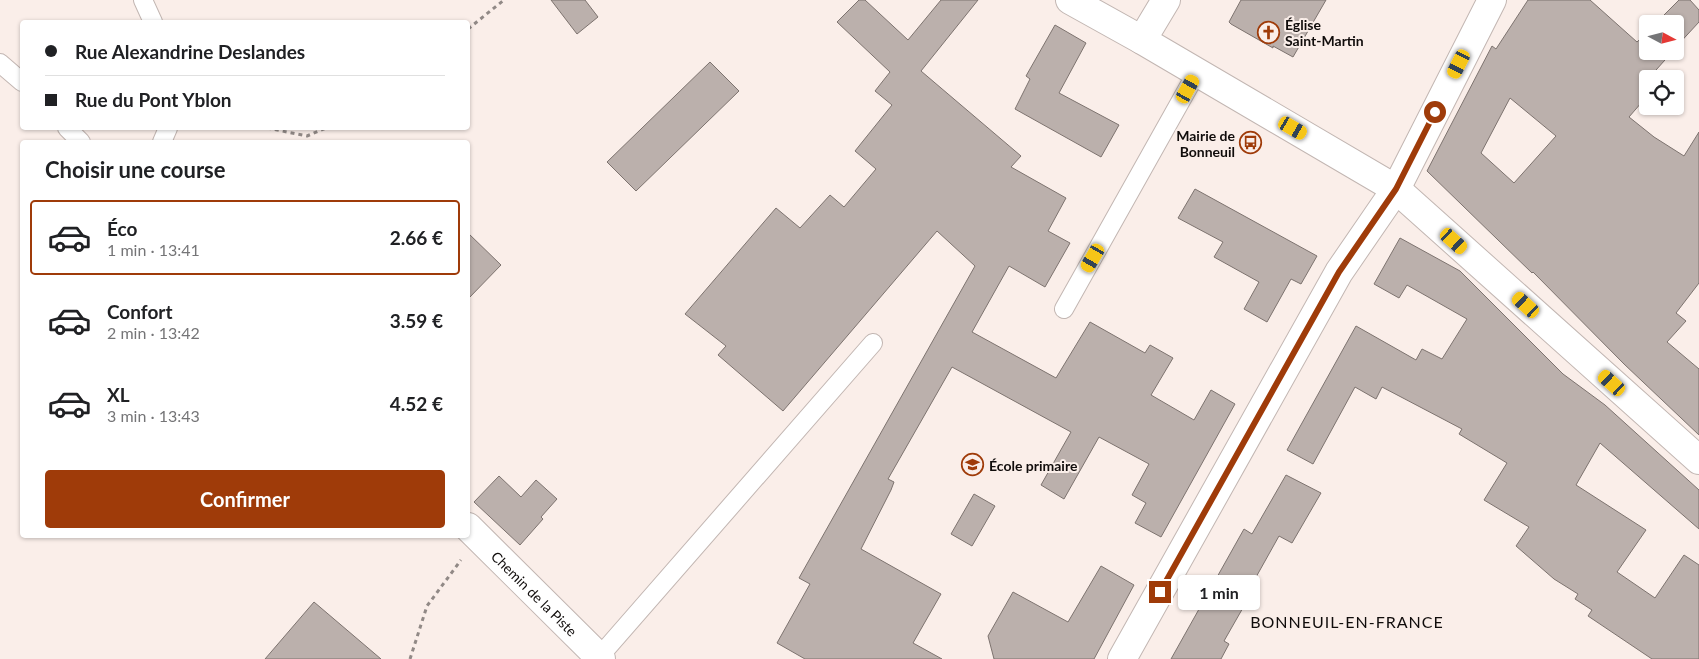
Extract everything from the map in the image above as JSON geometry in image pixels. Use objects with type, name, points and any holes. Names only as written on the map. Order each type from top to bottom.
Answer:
[{"type":"street","points":[[1070,0],[1142,40],[1396,189],[1699,460]]},
{"type":"street","points":[[1142,40],[1166,0]]},
{"type":"street","points":[[1122,659],[1339,272],[1396,189],[1492,0]]},
{"type":"street","name":"Chemin de la Piste","points":[[472,532],[600,658]]},
{"type":"lane","points":[[143,0],[152,20]]},
{"type":"lane","points":[[0,63],[20,80]]},
{"type":"lane","points":[[1064,309],[1197,72]]},
{"type":"lane","points":[[69,130],[79,140]]},
{"type":"lane","points":[[600,658],[873,343]]},
{"type":"path","points":[[470,27],[504,0]]},
{"type":"path","points":[[277,130],[308,136],[322,130]]},
{"type":"path","points":[[410,659],[427,606],[468,538]]},
{"type":"building","points":[[551,0],[585,0],[598,17],[577,34]]},
{"type":"building","points":[[859,0],[865,0],[908,40],[941,0],[978,0],[921,71],[1021,156],[1011,167],[1066,198],[1048,231],[1070,243],[1045,287],[1009,266],[972,332],[1056,378],[1090,322],[1145,353],[1150,345],[1173,358],[1151,395],[1194,420],[1211,390],[1235,404],[1161,537],[1135,523],[1146,503],[1132,495],[1149,464],[1099,437],[1064,499],[1041,485],[1071,432],[952,367],[888,479],[894,482],[891,490],[861,549],[941,594],[913,643],[942,659],[805,659],[777,643],[810,584],[799,578],[975,266],[937,231],[783,411],[718,355],[726,346],[685,314],[776,208],[800,228],[830,195],[844,207],[876,169],[855,151],[892,105],[875,91],[890,72],[837,22]]},
{"type":"building","name":"Église Saint-Martin","points":[[1241,0],[1326,0],[1293,57],[1273,46],[1273,48],[1229,22]]},
{"type":"building","points":[[1528,0],[1590,0],[1637,42],[1639,40],[1639,60],[1665,60],[1656,70],[1639,70],[1639,105],[1629,117],[1654,137],[1684,156],[1699,132],[1699,283],[1676,313],[1686,321],[1667,342],[1699,369],[1699,435],[1427,171],[1492,46],[1496,49]],"holes":[[[1510,98],[1556,136],[1514,183],[1481,153]]]},
{"type":"building","points":[[1679,0],[1690,0],[1699,10],[1699,22],[1684,38],[1684,15],[1664,15]]},
{"type":"building","points":[[1055,25],[1086,43],[1059,93],[1119,125],[1101,157],[1015,109],[1030,79],[1026,76]]},
{"type":"building","points":[[710,62],[739,91],[636,191],[607,162]]},
{"type":"building","points":[[1195,189],[1317,256],[1301,284],[1291,279],[1267,322],[1244,309],[1259,282],[1214,257],[1223,242],[1178,218]]},
{"type":"building","points":[[470,235],[501,265],[470,297]]},
{"type":"building","points":[[1400,238],[1460,271],[1563,374],[1605,405],[1699,490],[1699,529],[1600,443],[1576,485],[1646,530],[1617,572],[1655,598],[1684,555],[1699,565],[1699,659],[1652,659],[1588,616],[1592,610],[1575,599],[1578,594],[1554,579],[1516,546],[1529,527],[1484,500],[1507,463],[1459,434],[1462,429],[1382,387],[1376,399],[1355,387],[1313,464],[1287,450],[1356,326],[1416,360],[1422,349],[1442,359],[1467,319],[1407,285],[1399,298],[1374,284]]},
{"type":"building","points":[[1286,475],[1321,493],[1292,543],[1279,536],[1241,604],[1244,606],[1224,641],[1229,644],[1221,659],[1171,659],[1244,529],[1252,534]]},
{"type":"building","points":[[499,476],[521,497],[536,480],[557,499],[541,517],[543,519],[520,545],[474,502]]},
{"type":"building","points":[[974,494],[995,506],[972,546],[951,534]]},
{"type":"building","points":[[1101,566],[1134,585],[1094,659],[994,659],[988,636],[1013,592],[1068,622]]},
{"type":"building","points":[[314,602],[381,659],[265,659]]},
{"type":"place","name":"Église Saint-Martin","points":[[1269,32]]},
{"type":"place","name":"Mairie de Bonneuil","points":[[1251,143]]},
{"type":"place","name":"École primaire","points":[[973,465]]},
{"type":"district","name":"BONNEUIL-EN-FRANCE","points":[[1347,621]]},
{"type":"route","points":[[1160,592],[1339,272],[1396,189],[1435,112]]}]
